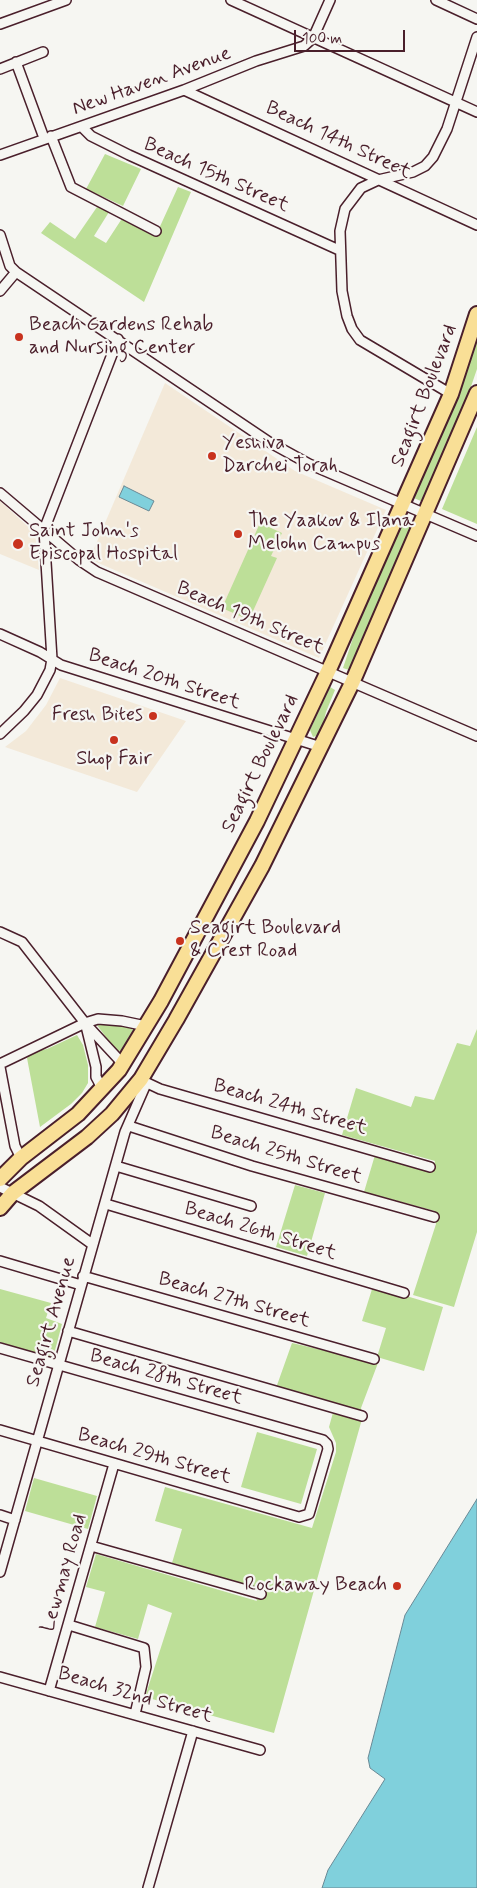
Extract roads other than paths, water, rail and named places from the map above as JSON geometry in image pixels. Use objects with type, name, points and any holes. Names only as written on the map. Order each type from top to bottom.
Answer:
[{"type":"main road","name":"Seagirt Boulevard","points":[[0,1180],[20,1159],[78,1114],[123,1064],[146,1026],[249,836],[328,672],[451,394],[477,314]]},
{"type":"main road","points":[[0,1208],[13,1193],[87,1137],[144,1081],[228,928],[352,683],[477,393]]},
{"type":"main road","points":[[0,1164],[20,1159]]},
{"type":"street","points":[[0,24],[66,0]]},
{"type":"street","points":[[231,0],[477,112]]},
{"type":"street","points":[[313,38],[330,0]]},
{"type":"street","points":[[436,0],[477,19]]},
{"type":"street","points":[[451,394],[360,340],[347,316],[339,250],[340,225],[345,210],[361,188],[378,180],[406,174],[425,166],[439,147],[477,37]]},
{"type":"street","name":"New Haven Avenue","points":[[0,155],[184,90],[256,61],[304,46],[313,38]]},
{"type":"street","points":[[0,69],[43,52]]},
{"type":"street","points":[[16,62],[71,187],[156,231]]},
{"type":"street","name":"Beach 14th Street","points":[[184,90],[477,225]]},
{"type":"street","name":"Beach 15th Street","points":[[82,127],[91,136],[129,156],[339,250]]},
{"type":"street","points":[[0,235],[10,266],[16,272],[269,442],[309,464],[403,506],[477,536]]},
{"type":"street","points":[[0,291],[16,272]]},
{"type":"street","points":[[0,734],[24,711],[37,695],[50,670],[52,660],[44,530],[118,339]]},
{"type":"street","name":"Beach 19th Street","points":[[0,493],[79,560],[97,572],[477,736]]},
{"type":"street","name":"Beach 20th Street","points":[[0,634],[40,652],[62,665],[321,747]]},
{"type":"street","points":[[0,932],[22,942],[85,1023],[123,1064]]},
{"type":"street","points":[[20,1159],[15,1146],[0,1065],[85,1023],[98,1019],[146,1026]]},
{"type":"street","points":[[85,1023],[96,1067],[96,1077],[102,1088]]},
{"type":"street","name":"Seagirt Avenue","points":[[0,1572],[92,1244],[144,1081]]},
{"type":"street","name":"Beach 24th Street","points":[[144,1081],[430,1167]]},
{"type":"street","name":"Beach 25th Street","points":[[129,1126],[252,1166],[434,1217]]},
{"type":"street","points":[[116,1166],[251,1206]]},
{"type":"street","points":[[0,1187],[39,1206],[92,1244]]},
{"type":"street","name":"Beach 26th Street","points":[[106,1204],[404,1292]]},
{"type":"street","name":"Beach 27th Street","points":[[0,1261],[82,1280],[374,1359]]},
{"type":"street","name":"Beach 28th Street","points":[[68,1331],[362,1416]]},
{"type":"street","name":"Beach 28th Street","points":[[0,1348],[322,1440],[327,1444],[328,1449],[309,1514],[299,1518]]},
{"type":"street","name":"Beach 29th Street","points":[[0,1430],[299,1518]]},
{"type":"street","name":"Lewmay Road","points":[[49,1691],[114,1464]]},
{"type":"street","points":[[0,1515],[15,1520]]},
{"type":"street","points":[[91,1546],[260,1594]]},
{"type":"street","points":[[69,1625],[144,1648],[146,1667],[135,1714]]},
{"type":"street","name":"Beach 32nd Street","points":[[0,1677],[260,1750]]},
{"type":"street","points":[[148,1888],[193,1730]]},
{"type":"water","points":[[124,486],[154,501],[149,511],[119,497]]},
{"type":"water","points":[[477,1499],[477,1888],[322,1888],[328,1870],[385,1779],[370,1768],[368,1758],[405,1615]]},
{"type":"place","name":"Beach Gardens Rehab and Nursing Center","points":[[19,337]]},
{"type":"place","name":"Yeshiva Darchei Torah","points":[[212,456]]},
{"type":"place","name":"The Yaakov & Ilana Melohn Campus","points":[[238,534]]},
{"type":"place","name":"Saint John's Episcopal Hospital","points":[[18,544]]},
{"type":"place","name":"Fresh Bites","points":[[153,716]]},
{"type":"place","name":"Shop Fair","points":[[114,740]]},
{"type":"place","name":"Seagirt Boulevard & Crest Road","points":[[180,941]]},
{"type":"place","name":"Rockaway Beach","points":[[397,1586]]}]
